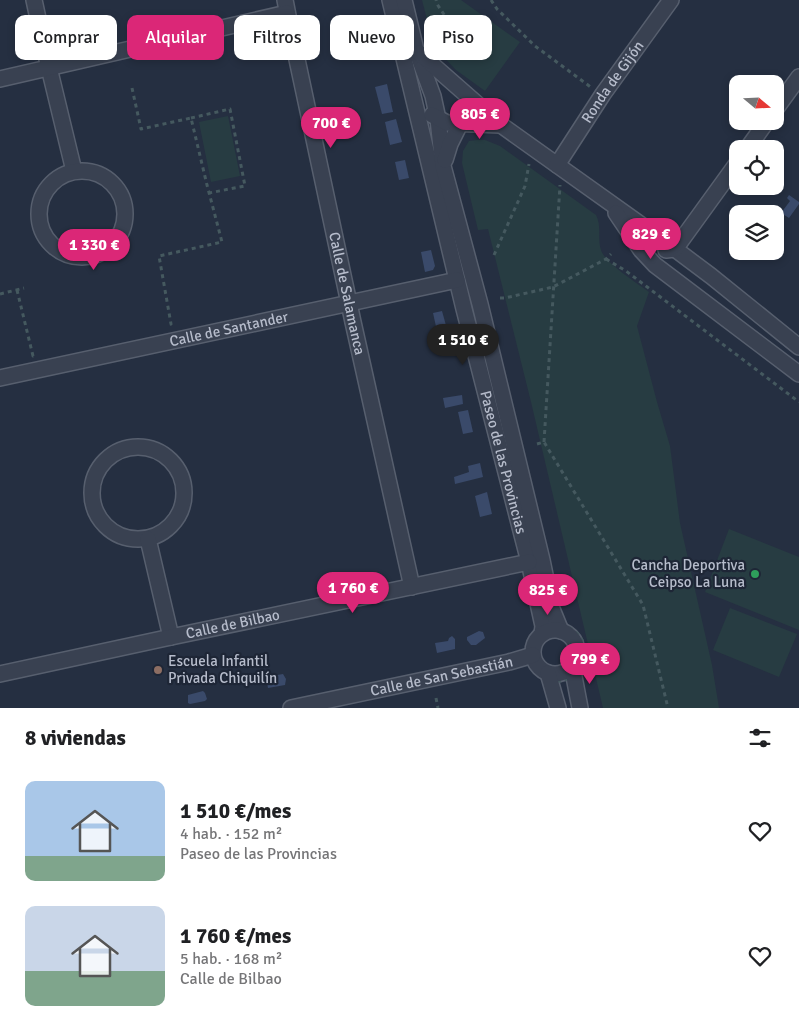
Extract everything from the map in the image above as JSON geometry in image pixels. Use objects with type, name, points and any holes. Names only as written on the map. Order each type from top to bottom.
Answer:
[{"type":"street","points":[[34,0],[74,171]]},
{"type":"street","name":"Paseo de las Provincias","points":[[390,0],[457,280],[529,562],[540,611],[542,631]]},
{"type":"street","name":"Paseo de las Provincias","points":[[404,0],[416,50],[433,96],[448,122],[443,166],[482,314],[542,560],[552,609],[561,628]]},
{"type":"street","name":"Ronda de Gijón","points":[[557,165],[604,94],[671,0]]},
{"type":"street","points":[[0,79],[286,7]]},
{"type":"street","name":"Calle de Salamanca","points":[[286,7],[412,587]]},
{"type":"street","points":[[416,50],[501,125],[675,249],[797,342]]},
{"type":"street","points":[[784,98],[799,77]]},
{"type":"street","points":[[412,96],[426,111],[448,122],[501,125]]},
{"type":"street","points":[[443,166],[450,144],[448,122]]},
{"type":"street","points":[[74,171],[89,171],[103,176],[115,185],[123,198],[126,213],[124,228],[117,241],[105,251],[91,257],[76,257],[62,252],[50,243],[42,230],[39,215],[41,200],[48,187],[60,177],[74,171]]},
{"type":"street","points":[[632,236],[667,251],[675,249],[729,174]]},
{"type":"street","points":[[608,202],[641,250],[655,265],[799,374]]},
{"type":"street","name":"Calle de Santander","points":[[0,378],[457,280]]},
{"type":"street","points":[[132,447],[148,447],[163,453],[174,464],[182,478],[185,493],[182,509],[174,523],[162,533],[148,539],[133,540],[118,536],[106,527],[97,515],[92,501],[92,486],[97,472],[106,460],[118,451],[132,447]]},
{"type":"street","name":"Calle de Bilbao","points":[[148,539],[171,637]]},
{"type":"street","name":"Calle de Bilbao","points":[[0,674],[529,562]]},
{"type":"street","points":[[558,708],[549,676],[541,669],[532,656],[537,639],[542,631],[561,628],[573,640],[576,647],[576,658],[572,670],[580,708]]},
{"type":"street","name":"Calle de San Sebastián","points":[[291,708],[532,656]]},
{"type":"street","points":[[549,676],[572,670]]},
{"type":"path","points":[[436,0],[444,15]]},
{"type":"path","points":[[491,0],[497,9],[535,46],[592,89]]},
{"type":"path","points":[[132,88],[141,129],[230,109],[245,186],[209,192]]},
{"type":"path","points":[[163,326],[171,324],[159,256],[222,242],[191,118]]},
{"type":"path","points":[[494,255],[525,186],[529,163]]},
{"type":"path","points":[[560,185],[544,442],[643,605],[668,708]]},
{"type":"path","points":[[500,298],[553,287],[606,259],[611,254]]},
{"type":"path","points":[[606,259],[626,271],[799,402]]},
{"type":"path","points":[[0,294],[24,288]]},
{"type":"path","points":[[17,290],[33,356],[43,354]]},
{"type":"path","points":[[537,444],[544,442]]},
{"type":"path","points":[[553,625],[561,628],[568,627],[576,632],[582,640],[585,652],[582,666],[572,670],[562,680],[540,674],[534,669],[531,661],[532,656],[529,652],[534,638],[542,631],[553,625]]},
{"type":"path","points":[[436,698],[438,708]]},
{"type":"green space","points":[[422,0],[461,0],[482,15],[426,15]]},
{"type":"green space","points":[[492,22],[520,42],[485,91],[456,70],[446,60],[492,60]]},
{"type":"green space","points":[[228,116],[240,176],[211,182],[199,122]]},
{"type":"green space","points":[[485,140],[500,146],[596,215],[599,223],[601,250],[608,261],[649,292],[637,326],[670,446],[680,523],[712,665],[719,708],[603,708],[488,229],[478,230],[462,163],[463,151],[469,141]]},
{"type":"green space","name":"Cancha Deportiva Ceipso La Luna","points":[[729,529],[799,557],[799,630],[705,592]]},
{"type":"green space","points":[[730,608],[797,634],[779,677],[713,650]]},
{"type":"water","points":[[387,84],[393,112],[382,114],[375,87]]},
{"type":"water","points":[[396,119],[402,142],[390,145],[385,122]]},
{"type":"water","points":[[405,160],[409,178],[399,180],[395,162]]},
{"type":"water","points":[[789,195],[799,202],[789,218],[784,215],[784,209],[790,201],[787,198]]},
{"type":"water","points":[[431,250],[435,266],[433,270],[425,272],[421,252]]},
{"type":"water","points":[[442,311],[447,329],[437,331],[433,313]]},
{"type":"water","points":[[462,395],[463,404],[445,408],[443,398]]},
{"type":"water","points":[[468,410],[473,432],[463,434],[458,412]]},
{"type":"water","points":[[480,463],[483,477],[455,484],[454,477],[469,472],[468,466]]},
{"type":"water","points":[[487,492],[492,514],[480,517],[475,496]]},
{"type":"water","points":[[479,631],[483,632],[485,638],[476,645],[471,645],[467,637]]},
{"type":"water","points":[[452,636],[455,639],[455,649],[437,653],[435,643],[448,641]]},
{"type":"water","points":[[283,674],[286,679],[285,685],[268,688],[266,677]]},
{"type":"water","points":[[203,691],[207,699],[205,701],[188,703],[188,695]]},
{"type":"place","name":"Cancha Deportiva Ceipso La Luna","points":[[755,574]]},
{"type":"place","name":"Escuela Infantil Privada Chiquilín","points":[[158,670]]}]
